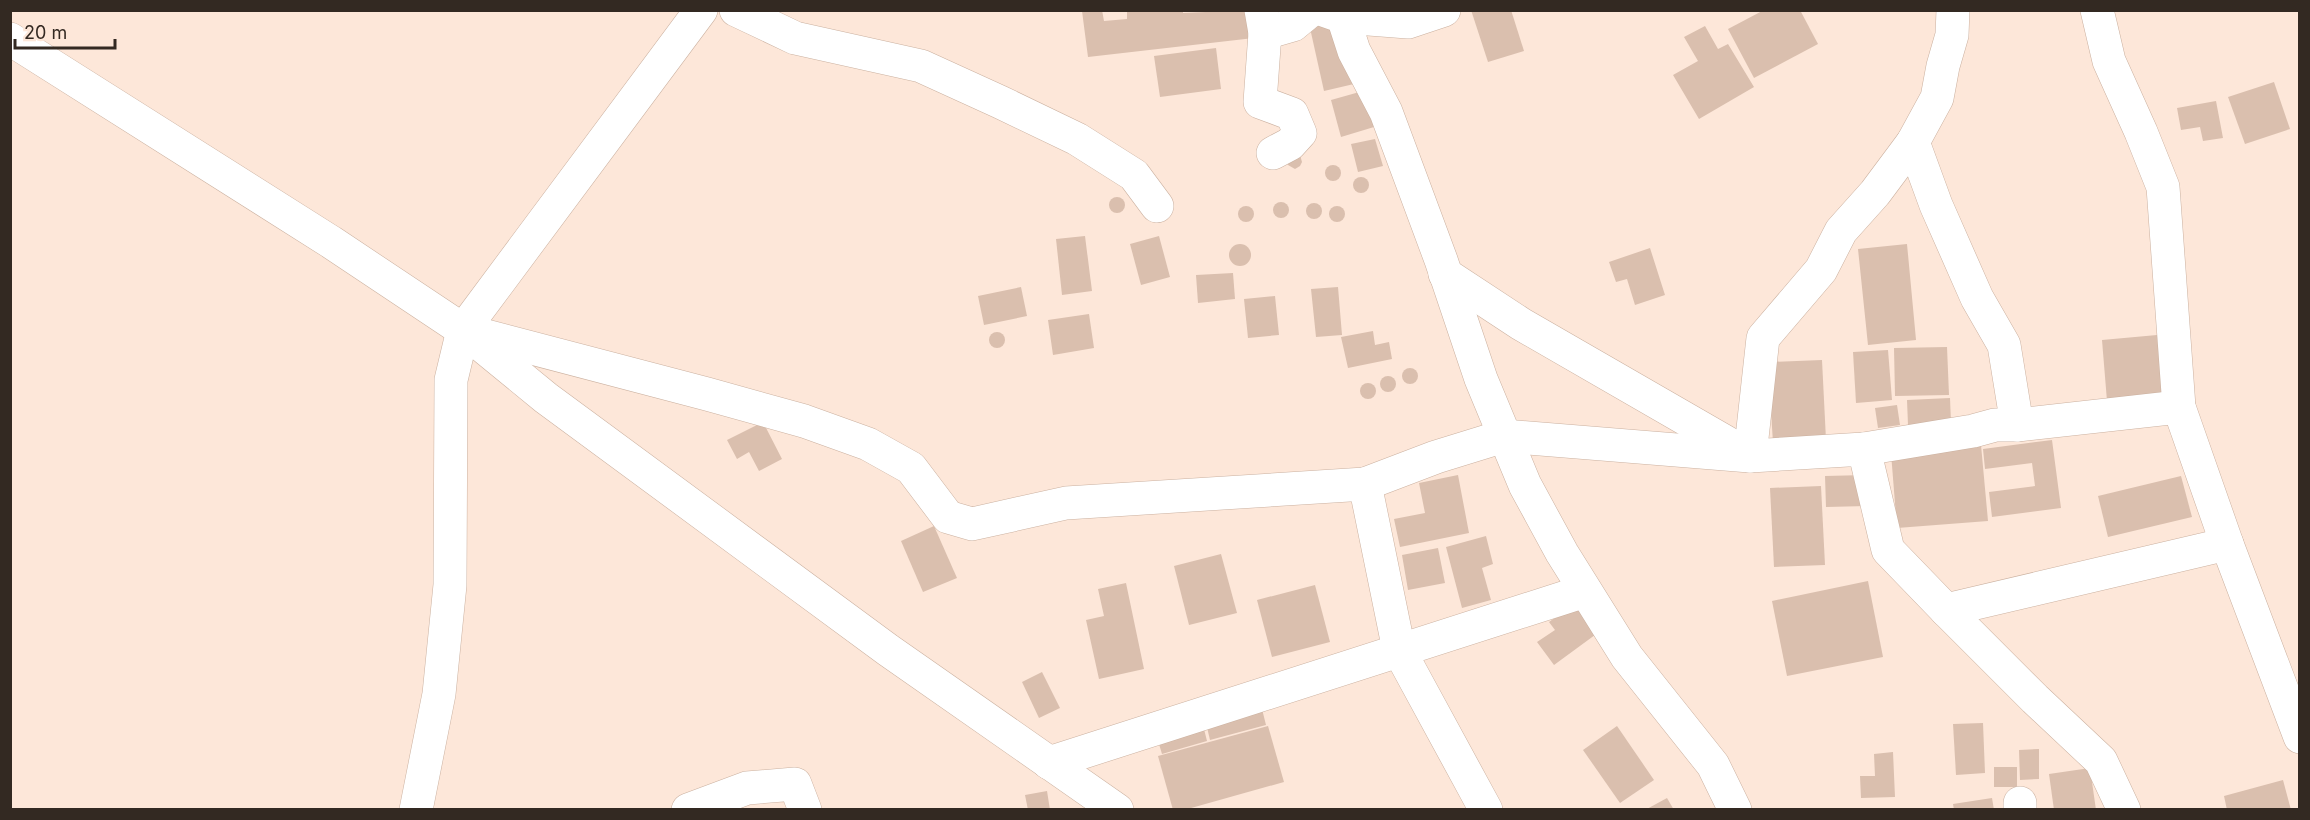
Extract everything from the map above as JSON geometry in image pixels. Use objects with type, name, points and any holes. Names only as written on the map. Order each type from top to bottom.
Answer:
[{"type":"street","points":[[416,810],[440,694],[449,596],[451,380],[463,330],[700,10]]},
{"type":"street","points":[[736,10],[795,38],[921,66],[1000,102],[1077,139],[1134,175],[1157,206]]},
{"type":"street","points":[[1273,153],[1290,144],[1299,133],[1292,114],[1260,102],[1263,22],[1293,25],[1311,10]]},
{"type":"street","points":[[1333,14],[1408,22],[1444,10]]},
{"type":"street","points":[[1750,456],[1763,338],[1821,270],[1840,231],[1875,193],[1913,142],[1937,98],[1952,35],[1953,10]]},
{"type":"street","points":[[2097,10],[2109,61],[2163,187],[2179,407],[2227,544],[2300,737]]},
{"type":"street","points":[[1333,14],[1386,112],[1446,274],[1481,380],[1525,485],[1562,553],[1627,657],[1713,765],[1736,810]]},
{"type":"street","points":[[10,39],[332,242],[463,330],[546,398],[888,650],[1117,810]]},
{"type":"street","points":[[1913,142],[1936,205],[1977,298],[2004,345],[2017,425]]},
{"type":"street","points":[[1446,274],[1521,324],[1750,456]]},
{"type":"street","points":[[463,330],[804,421],[868,444],[911,468],[948,517],[972,524],[1066,503],[1365,484],[1436,457],[1504,436],[1750,456],[1864,449],[1973,432],[1995,425],[2017,425],[2179,407]]},
{"type":"street","points":[[1864,449],[1888,550],[2035,699],[2101,761],[2124,810]]},
{"type":"street","points":[[1365,484],[1399,650],[1486,810]]},
{"type":"street","points":[[1946,610],[2227,544]]},
{"type":"street","points":[[1049,763],[1586,591]]},
{"type":"street","points":[[688,810],[747,788],[795,784],[805,810]]},
{"type":"building","points":[[1102,10],[1104,21],[1127,19],[1127,10],[1183,10],[1183,13],[1251,10],[1254,38],[1088,57],[1082,11]]},
{"type":"building","points":[[1471,10],[1511,10],[1524,51],[1488,62]]},
{"type":"building","points":[[1764,10],[1800,10],[1818,44],[1754,78],[1728,29]]},
{"type":"building","points":[[1340,21],[1354,84],[1324,91],[1310,28]]},
{"type":"building","points":[[1705,26],[1718,49],[1728,44],[1754,87],[1699,119],[1673,75],[1698,61],[1684,37]]},
{"type":"building","points":[[1216,48],[1221,89],[1160,97],[1154,56]]},
{"type":"building","points":[[2274,82],[2290,129],[2245,144],[2228,97]]},
{"type":"building","points":[[1363,91],[1374,127],[1341,137],[1331,100]]},
{"type":"building","points":[[2216,101],[2223,138],[2203,141],[2200,127],[2181,130],[2177,108]]},
{"type":"building","points":[[1375,139],[1383,166],[1358,172],[1351,144]]},
{"type":"building","points":[[1300,155],[1302,162],[1300,166],[1295,169],[1288,165],[1286,160]]},
{"type":"building","points":[[1333,165],[1339,167],[1341,173],[1339,179],[1333,181],[1327,179],[1325,173],[1327,167]]},
{"type":"building","points":[[1361,177],[1367,179],[1369,185],[1367,191],[1361,193],[1355,191],[1353,185],[1355,179]]},
{"type":"building","points":[[1117,197],[1123,199],[1125,205],[1123,211],[1117,213],[1111,211],[1109,205],[1111,199]]},
{"type":"building","points":[[1281,202],[1287,204],[1289,210],[1287,216],[1281,218],[1275,216],[1273,210],[1275,204]]},
{"type":"building","points":[[1314,203],[1320,205],[1322,211],[1320,217],[1314,219],[1308,217],[1306,211],[1308,205]]},
{"type":"building","points":[[1246,206],[1252,208],[1254,214],[1252,220],[1246,222],[1240,220],[1238,214],[1240,208]]},
{"type":"building","points":[[1337,206],[1343,208],[1345,214],[1343,220],[1337,222],[1331,220],[1329,214],[1331,208]]},
{"type":"building","points":[[1085,236],[1092,291],[1062,295],[1056,239]]},
{"type":"building","points":[[1159,236],[1170,277],[1141,285],[1130,244]]},
{"type":"building","points":[[1240,244],[1248,247],[1251,255],[1248,263],[1240,266],[1232,263],[1229,255],[1232,247]]},
{"type":"building","points":[[1907,244],[1916,340],[1868,345],[1858,249]]},
{"type":"building","points":[[1650,248],[1665,295],[1635,305],[1627,279],[1616,282],[1609,262]]},
{"type":"building","points":[[1233,273],[1235,299],[1198,303],[1196,275]]},
{"type":"building","points":[[1021,287],[1027,316],[984,325],[978,296]]},
{"type":"building","points":[[1338,287],[1342,335],[1316,337],[1311,289]]},
{"type":"building","points":[[1275,296],[1279,335],[1248,338],[1244,299]]},
{"type":"building","points":[[1089,314],[1094,348],[1053,355],[1048,320]]},
{"type":"building","points":[[1373,331],[1375,345],[1389,342],[1392,359],[1348,368],[1341,337]]},
{"type":"building","points":[[997,332],[1005,340],[997,348],[989,340]]},
{"type":"building","points":[[2157,335],[2163,396],[2107,401],[2102,340]]},
{"type":"building","points":[[1947,347],[1949,395],[1895,396],[1894,348]]},
{"type":"building","points":[[1888,350],[1892,400],[1856,403],[1853,352]]},
{"type":"building","points":[[1822,360],[1826,440],[1773,443],[1768,362]]},
{"type":"building","points":[[1410,368],[1416,370],[1418,376],[1416,382],[1410,384],[1404,382],[1402,376],[1404,370]]},
{"type":"building","points":[[1388,376],[1394,378],[1396,384],[1394,390],[1388,392],[1382,390],[1380,384],[1382,378]]},
{"type":"building","points":[[1368,383],[1374,385],[1376,391],[1374,397],[1368,399],[1362,397],[1360,391],[1362,385]]},
{"type":"building","points":[[1950,398],[1951,423],[1908,425],[1907,400]]},
{"type":"building","points":[[1897,405],[1900,425],[1878,428],[1875,408]]},
{"type":"building","points":[[763,422],[782,459],[759,471],[749,452],[737,459],[727,440]]},
{"type":"building","points":[[2052,440],[2061,508],[1992,517],[1989,492],[2035,486],[2032,463],[1985,469],[1983,449]]},
{"type":"building","points":[[1981,445],[1988,521],[1897,528],[1891,453]]},
{"type":"building","points":[[1458,475],[1469,533],[1400,547],[1394,519],[1425,513],[1419,483]]},
{"type":"building","points":[[1866,475],[1867,506],[1826,507],[1825,476]]},
{"type":"building","points":[[2181,476],[2192,517],[2108,537],[2098,496]]},
{"type":"building","points":[[1821,486],[1825,565],[1774,567],[1770,488]]},
{"type":"building","points":[[934,526],[957,578],[923,592],[901,541]]},
{"type":"building","points":[[1486,536],[1493,564],[1482,568],[1491,600],[1462,608],[1446,547]]},
{"type":"building","points":[[1438,548],[1445,583],[1408,590],[1402,555]]},
{"type":"building","points":[[1221,554],[1237,613],[1189,625],[1174,566]]},
{"type":"building","points":[[1868,581],[1883,657],[1787,676],[1772,601]]},
{"type":"building","points":[[1126,583],[1144,669],[1099,679],[1086,620],[1104,616],[1098,589]]},
{"type":"building","points":[[1315,585],[1330,642],[1272,657],[1257,600]]},
{"type":"building","points":[[1577,602],[1599,632],[1554,665],[1537,642],[1555,630],[1549,622]]},
{"type":"building","points":[[1042,672],[1060,708],[1039,718],[1022,682]]},
{"type":"building","points":[[1261,705],[1266,725],[1210,740],[1205,719]]},
{"type":"building","points":[[1202,721],[1207,741],[1162,754],[1156,734]]},
{"type":"building","points":[[1983,723],[1985,773],[1956,775],[1953,724]]},
{"type":"building","points":[[1268,726],[1284,782],[1184,810],[1173,810],[1158,756]]},
{"type":"building","points":[[1617,726],[1654,780],[1620,803],[1583,750]]},
{"type":"building","points":[[2039,749],[2039,779],[2020,780],[2019,750]]},
{"type":"building","points":[[1893,752],[1895,797],[1861,798],[1860,776],[1875,776],[1874,754]]},
{"type":"building","points":[[1994,767],[2017,767],[2017,787],[1994,787]]},
{"type":"building","points":[[2090,768],[2096,810],[2054,810],[2049,774]]},
{"type":"building","points":[[2283,780],[2291,810],[2227,810],[2224,796]]},
{"type":"building","points":[[1047,791],[1050,810],[1028,810],[1025,795]]},
{"type":"building","points":[[1667,798],[1674,810],[1645,810]]},
{"type":"building","points":[[1992,798],[1994,810],[1954,810],[1953,804]]}]
